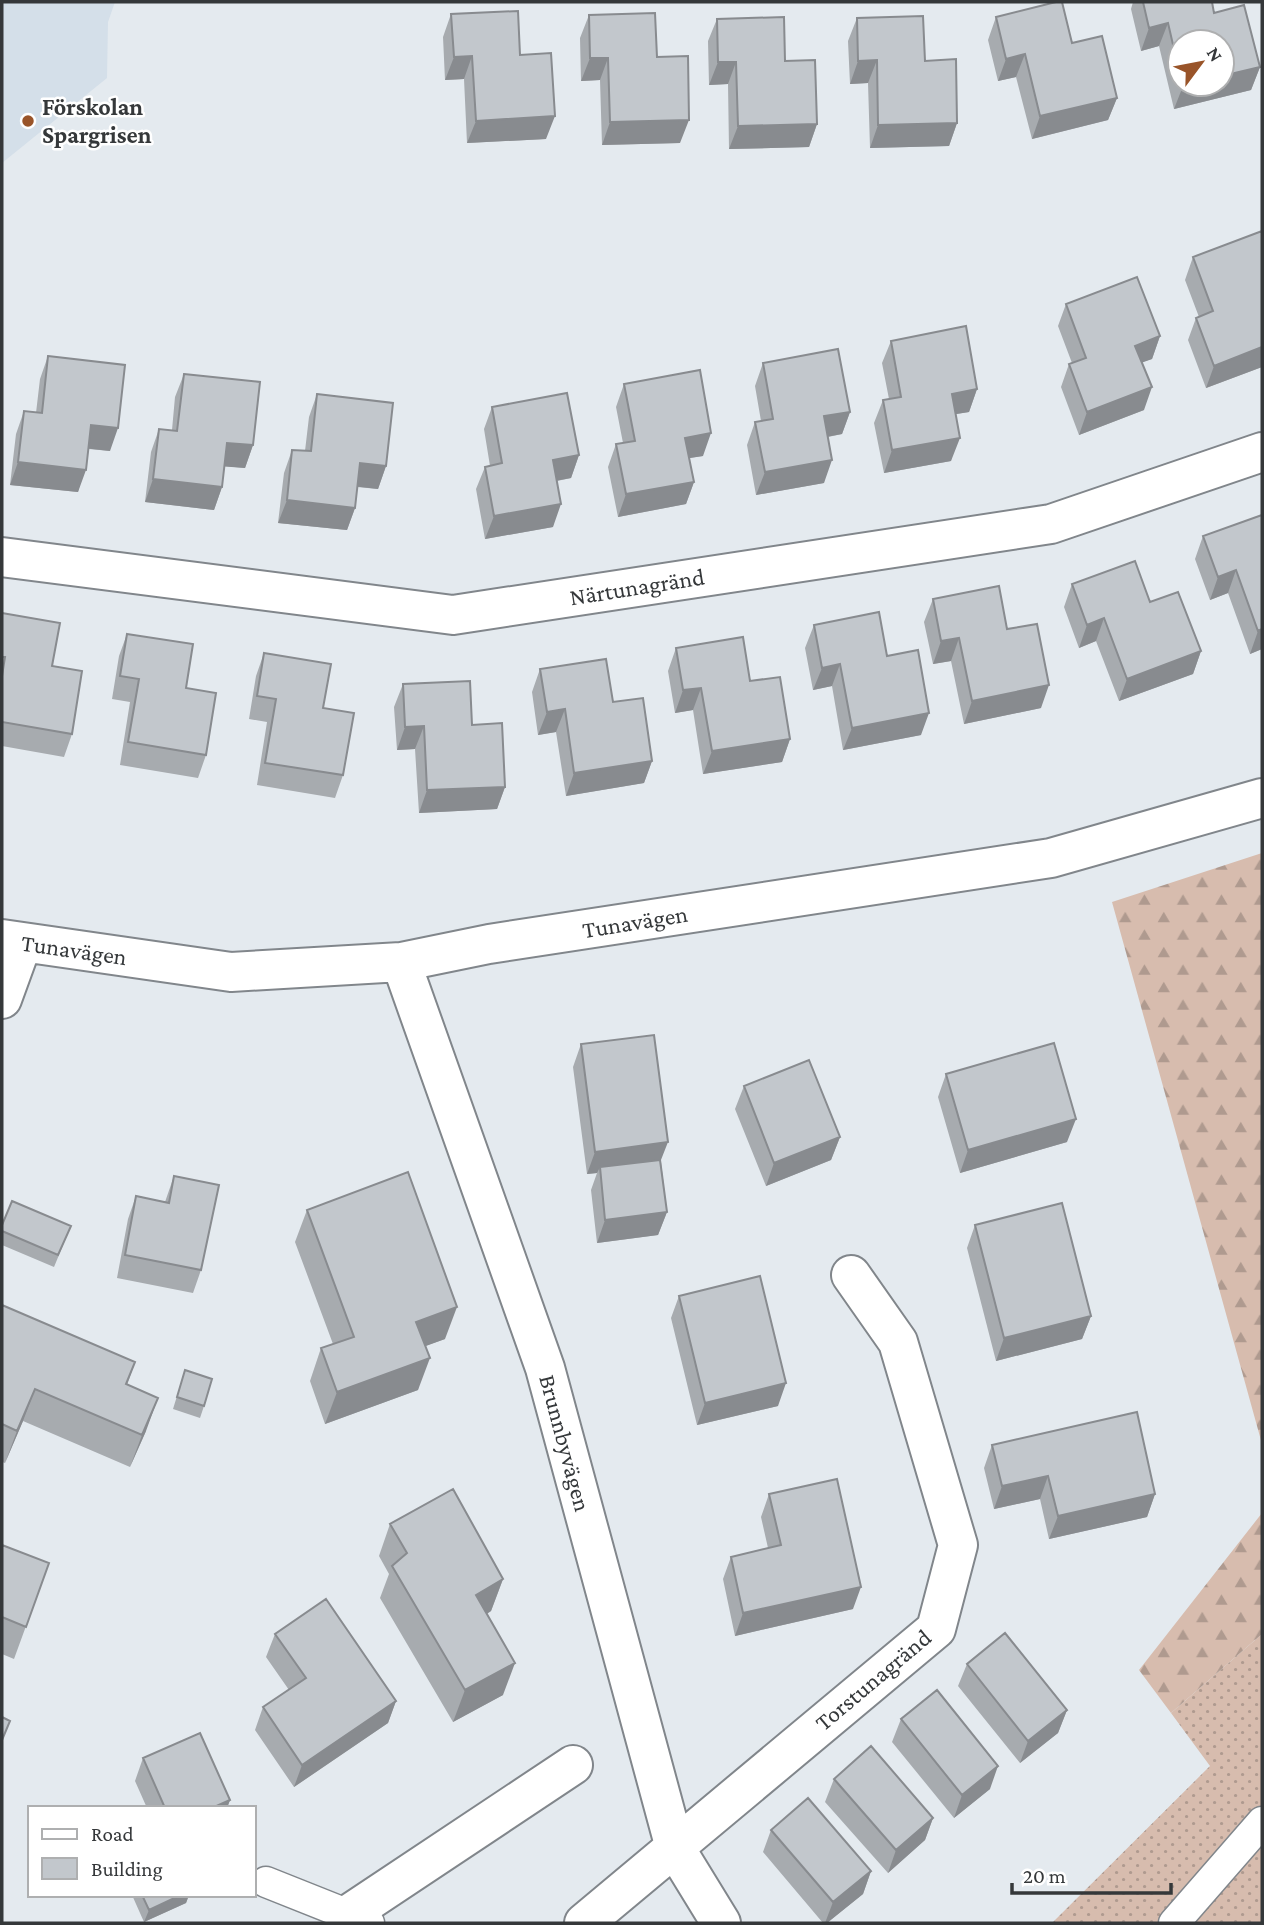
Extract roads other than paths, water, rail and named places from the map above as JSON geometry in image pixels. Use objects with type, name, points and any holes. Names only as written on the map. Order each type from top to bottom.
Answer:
[{"type":"street","name":"Närtunagränd","points":[[2,557],[453,615],[1051,524],[1262,452]]},
{"type":"street","name":"Tunavägen","points":[[12,942],[231,972],[401,962],[489,944],[1051,858],[1262,798]]},
{"type":"street","points":[[2,999],[12,942]]},
{"type":"street","name":"Brunnbyvägen","points":[[401,962],[545,1368],[675,1848],[721,1923]]},
{"type":"street","name":"Torstunagränd","points":[[584,1923],[936,1629],[958,1545],[898,1342],[851,1275]]},
{"type":"street","points":[[359,1919],[573,1765]]},
{"type":"lane","points":[[1174,1923],[1262,1822]]},
{"type":"lane","points":[[266,1882],[359,1919]]},
{"type":"place","name":"Förskolan Spargrisen","points":[[28,121]]}]
